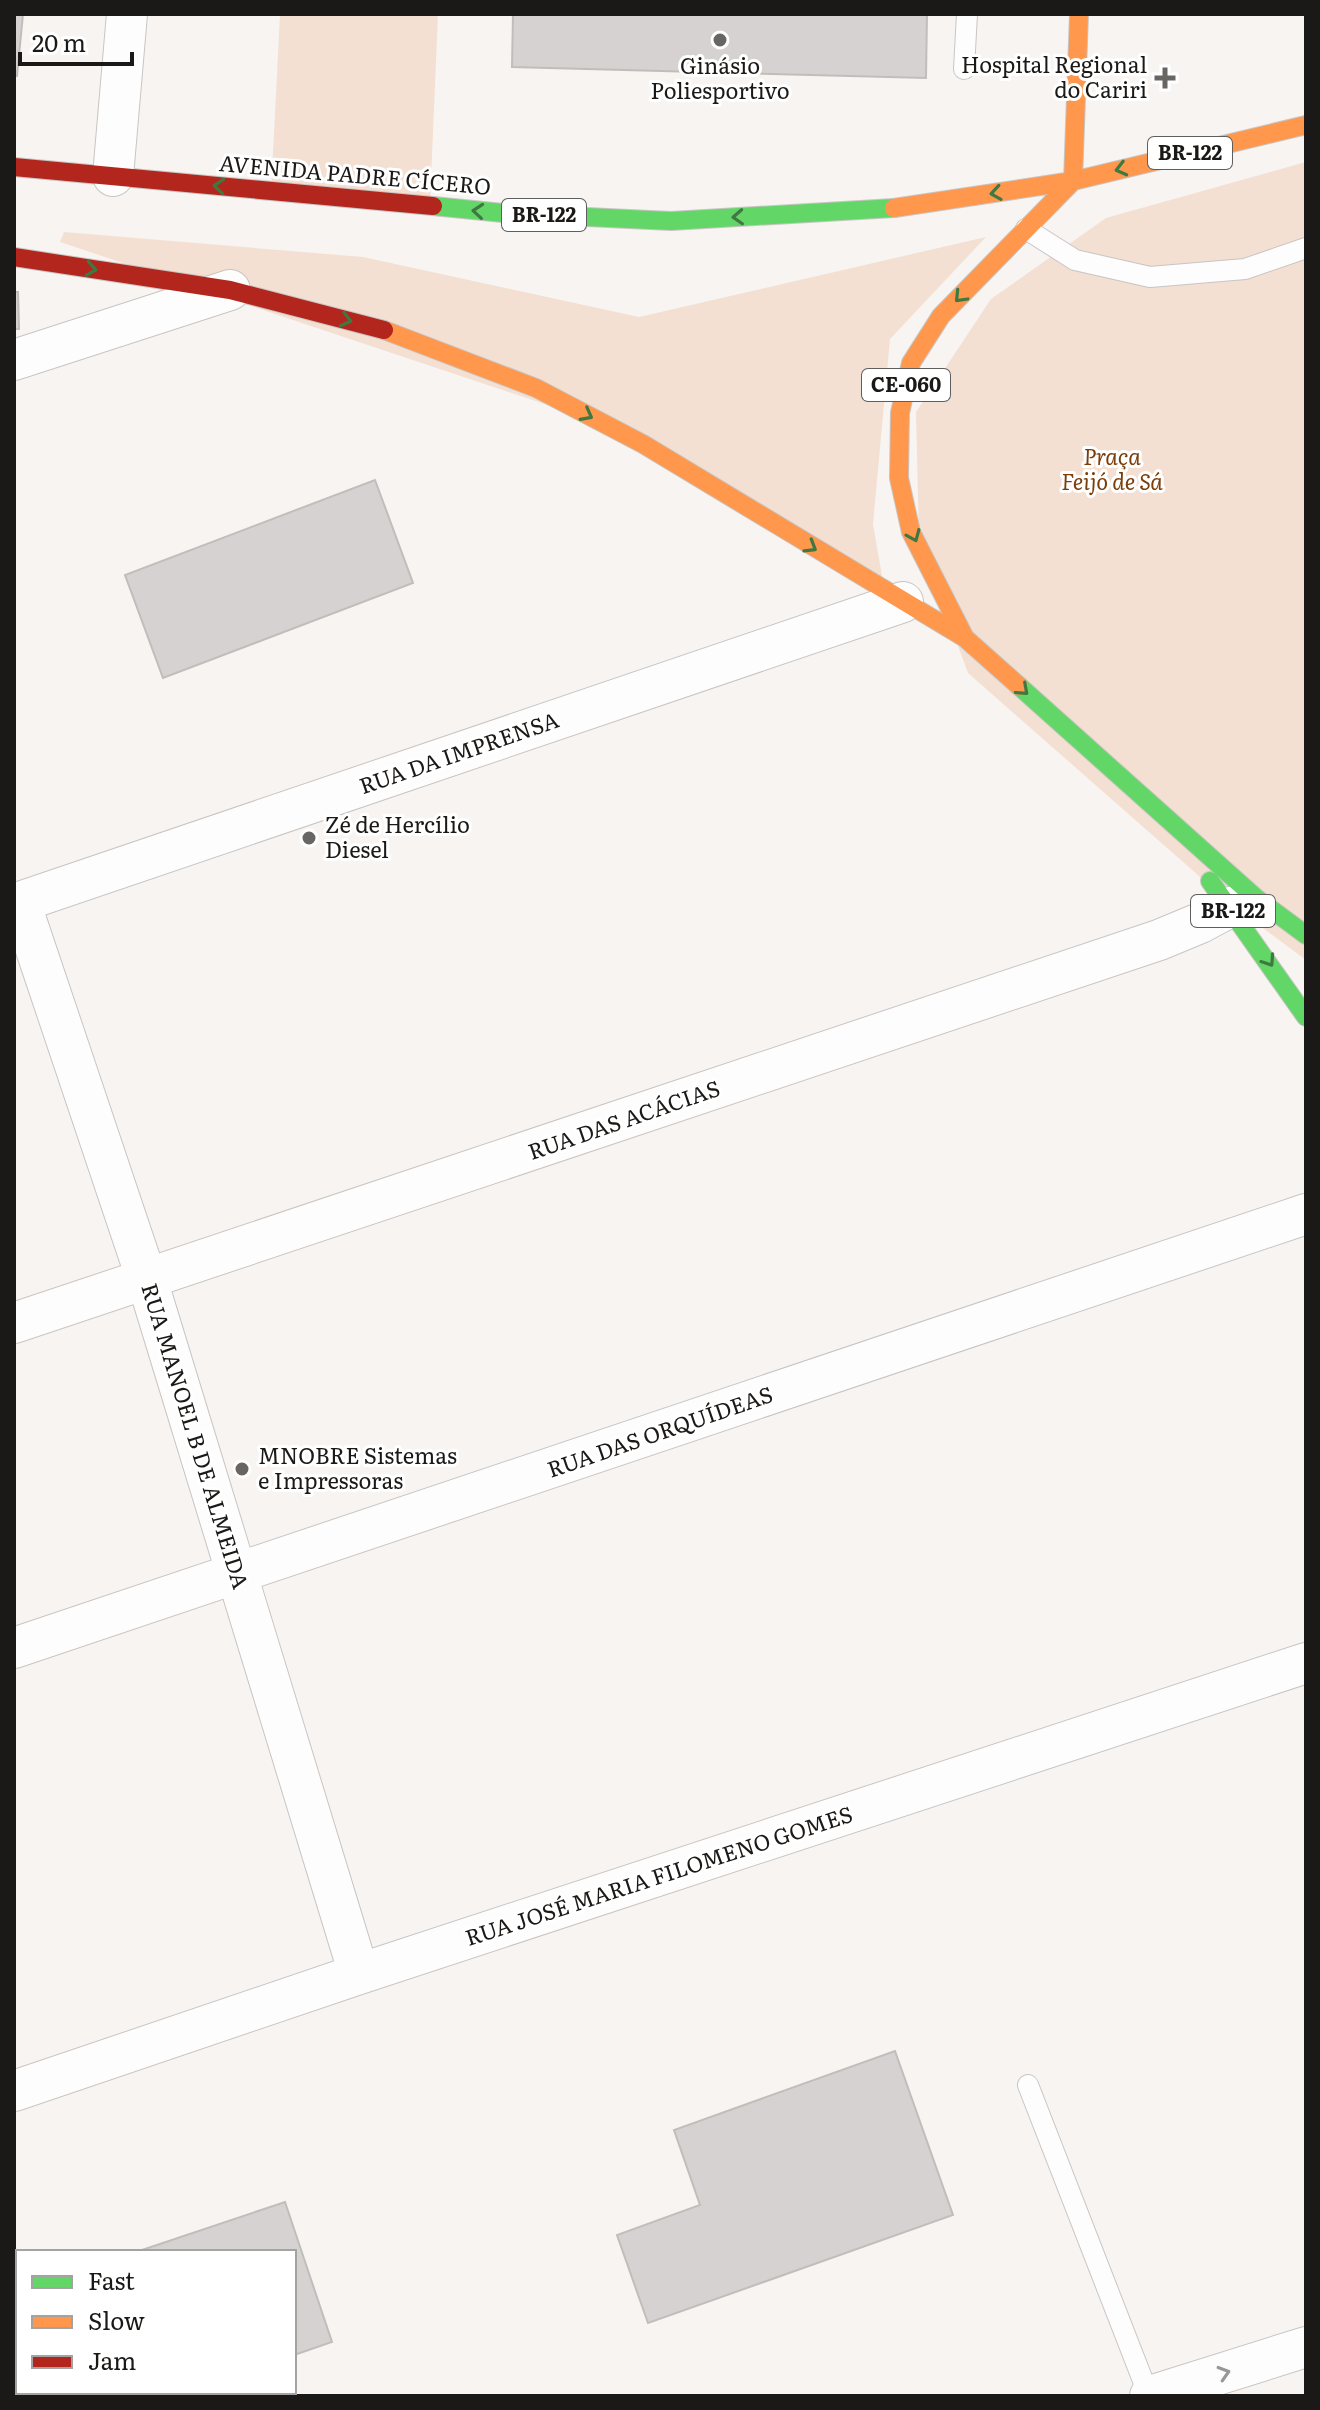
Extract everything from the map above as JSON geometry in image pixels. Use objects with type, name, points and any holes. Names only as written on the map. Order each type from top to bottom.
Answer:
[{"type":"main road","points":[[1073,181],[1079,14]]},
{"type":"main road","name":"BR-122","points":[[1073,181],[1306,125]]},
{"type":"main road","name":"AVENIDA PADRE CÍCERO","points":[[14,167],[503,213],[671,221],[888,209],[1073,181]]},
{"type":"main road","name":"CE-060","points":[[965,638],[911,532],[899,478],[900,413],[911,363],[941,316],[1073,181]]},
{"type":"main road","name":"BR-122","points":[[14,257],[230,290],[378,328],[536,388],[643,444],[965,638],[1155,810],[1230,907],[1306,1017]]},
{"type":"main road","points":[[1155,810],[1256,898],[1306,935]]},
{"type":"street","points":[[113,176],[127,14]]},
{"type":"street","points":[[14,360],[230,290]]},
{"type":"street","name":"RUA DA IMPRENSA","points":[[17,903],[903,602]]},
{"type":"street","name":"RUA MANOEL B DE ALMEIDA","points":[[17,903],[147,1280],[359,1974]]},
{"type":"street","name":"RUA DAS ACÁCIAS","points":[[14,1323],[1159,940],[1230,907]]},
{"type":"street","name":"RUA DAS ORQUÍDEAS","points":[[14,1648],[1306,1214]]},
{"type":"street","name":"RUA JOSÉ MARIA FILOMENO GOMES","points":[[14,2091],[359,1974],[1306,1663]]},
{"type":"street","points":[[1150,2396],[1306,2347]]},
{"type":"lane","points":[[964,69],[967,14]]},
{"type":"lane","points":[[1026,229],[1075,260],[1150,277],[1245,269],[1306,248]]},
{"type":"lane","points":[[1028,2085],[1150,2396]]},
{"type":"green space","points":[[280,14],[438,14],[430,202],[271,193]]},
{"type":"green space","name":"Praça Feijó de Sá","points":[[1306,162],[1306,960],[1232,905],[968,673],[919,540],[916,412],[991,299],[1106,218]]},
{"type":"green space","points":[[64,232],[363,257],[639,317],[986,237],[890,339],[873,524],[883,582],[640,436],[60,242]]},
{"type":"building","points":[[14,14],[23,14],[17,76],[14,76]]},
{"type":"building","name":"Ginásio Poliesportivo","points":[[513,14],[927,14],[926,78],[512,67]]},
{"type":"building","points":[[14,292],[18,292],[19,329],[14,329]]},
{"type":"building","points":[[375,480],[413,583],[163,678],[125,575]]},
{"type":"building","points":[[895,2051],[953,2215],[648,2323],[617,2235],[700,2205],[674,2130]]},
{"type":"building","points":[[285,2202],[332,2342],[296,2354],[296,2250],[142,2250]]},
{"type":"building","points":[[16,2292],[16,2321],[14,2315]]},
{"type":"building","points":[[40,2394],[176,2394],[170,2396]]},
{"type":"traffic: fast","points":[[433,206],[503,213],[671,221],[894,208]]},
{"type":"traffic: fast","points":[[1019,686],[1256,898],[1306,935]]},
{"type":"traffic: fast","points":[[1210,881],[1306,1017]]},
{"type":"traffic: slow","points":[[1073,181],[1079,14]]},
{"type":"traffic: slow","points":[[894,208],[1073,181],[1306,125]]},
{"type":"traffic: slow","points":[[1019,686],[965,638],[911,532],[899,478],[900,413],[911,363],[941,316],[1073,181]]},
{"type":"traffic: slow","points":[[384,330],[536,388],[643,444],[965,638]]},
{"type":"traffic: jam","points":[[14,167],[433,206]]},
{"type":"traffic: jam","points":[[14,257],[230,290],[384,330]]},
{"type":"place","name":"Ginásio Poliesportivo","points":[[720,40]]},
{"type":"place","name":"Hospital Regional do Cariri","points":[[1165,78]]},
{"type":"place","name":"Zé de Hercílio Diesel","points":[[309,838]]},
{"type":"place","name":"MNOBRE Sistemas e Impressoras","points":[[242,1469]]}]
